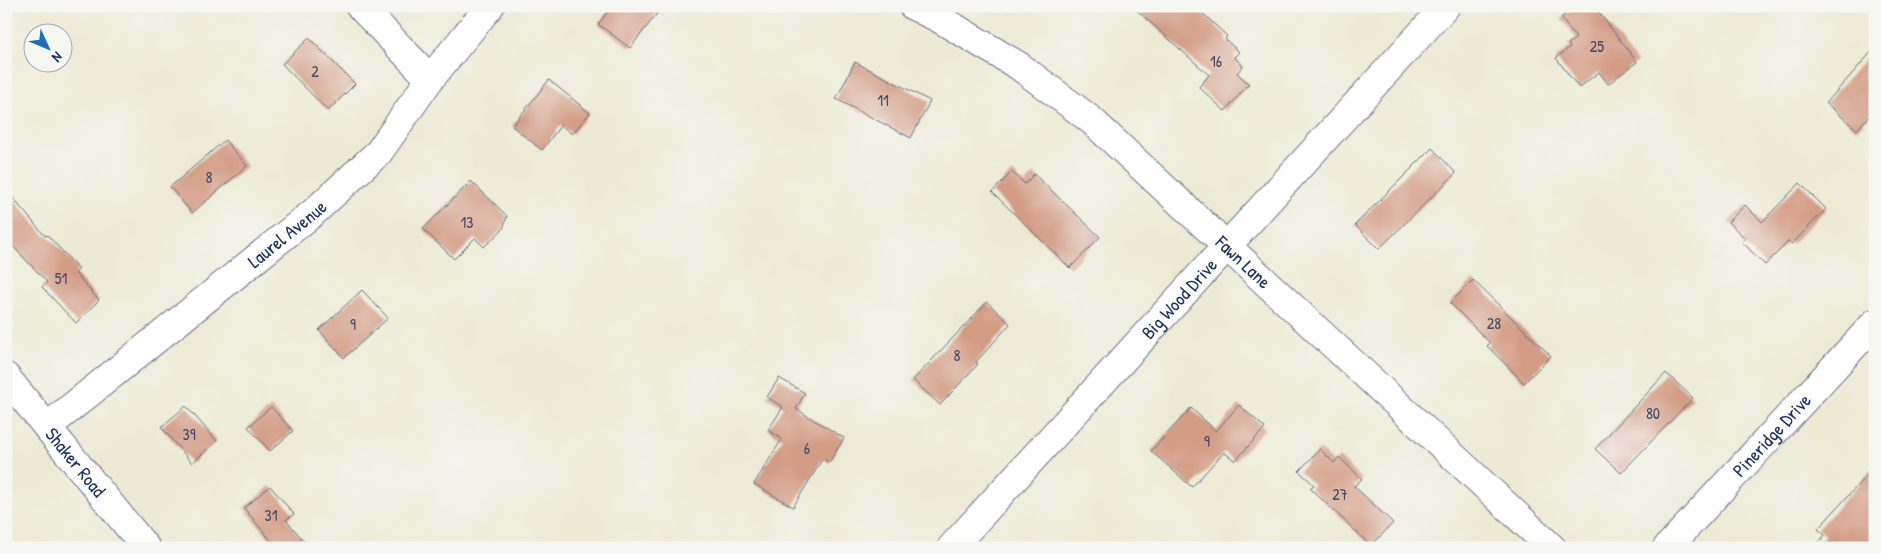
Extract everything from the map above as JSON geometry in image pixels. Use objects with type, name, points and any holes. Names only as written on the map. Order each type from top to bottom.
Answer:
[{"type":"street","points":[[360,6],[430,79]]},
{"type":"street","name":"Laurel Avenue","points":[[47,427],[314,212],[379,152],[430,79],[490,6]]},
{"type":"street","name":"Fawn Lane","points":[[913,6],[1020,66],[1091,120],[1228,245],[1552,548]]},
{"type":"street","name":"Big Wood Drive","points":[[951,548],[1446,6]]},
{"type":"street","name":"Pineridge Drive","points":[[1667,548],[1875,323]]},
{"type":"street","name":"Shaker Road","points":[[6,377],[146,548]]},
{"type":"building","points":[[612,6],[663,6],[630,48],[598,24]]},
{"type":"building","points":[[1132,6],[1195,6],[1227,36],[1225,39],[1239,52],[1234,57],[1243,66],[1237,73],[1249,84],[1225,111],[1199,87],[1209,75]]},
{"type":"building","points":[[1575,6],[1594,6],[1637,62],[1608,84],[1599,72],[1579,88],[1556,58],[1570,47],[1568,44],[1576,38],[1561,18]]},
{"type":"building","points":[[309,38],[355,84],[328,111],[282,64]]},
{"type":"building","points":[[1875,48],[1875,109],[1857,130],[1826,103]]},
{"type":"building","points":[[855,62],[930,101],[911,138],[836,99]]},
{"type":"building","points":[[549,80],[590,113],[572,134],[561,125],[542,150],[512,126]]},
{"type":"building","points":[[225,140],[247,166],[192,213],[170,187]]},
{"type":"building","points":[[1432,148],[1456,173],[1379,249],[1355,225]]},
{"type":"building","points":[[1012,172],[1025,184],[1034,174],[1100,237],[1070,268],[992,192]]},
{"type":"building","points":[[471,181],[507,216],[503,229],[484,247],[475,238],[454,259],[423,229]]},
{"type":"building","points":[[1800,183],[1826,209],[1792,244],[1789,241],[1765,265],[1742,242],[1745,238],[1728,222],[1745,205],[1762,222]]},
{"type":"building","points":[[6,190],[45,236],[47,235],[79,269],[75,273],[99,300],[76,323],[42,287],[47,282],[6,239]]},
{"type":"building","points":[[1473,280],[1551,356],[1524,383],[1487,346],[1490,343],[1450,303]]},
{"type":"building","points":[[362,290],[388,318],[344,358],[319,330]]},
{"type":"building","points":[[987,302],[1010,324],[976,362],[978,364],[940,405],[913,380]]},
{"type":"building","points":[[1666,373],[1693,398],[1621,473],[1595,449]]},
{"type":"building","points":[[779,378],[805,393],[796,409],[844,438],[829,463],[823,458],[793,507],[754,484],[782,439],[768,430],[783,407],[767,397]]},
{"type":"building","points":[[1239,405],[1265,428],[1235,461],[1224,452],[1192,487],[1151,451],[1191,408],[1216,431]]},
{"type":"building","points":[[186,406],[217,441],[192,463],[161,427]]},
{"type":"building","points":[[271,407],[293,431],[270,451],[248,427]]},
{"type":"building","points":[[1320,449],[1334,463],[1339,457],[1362,479],[1354,486],[1393,523],[1371,546],[1310,488],[1314,485],[1299,471]]},
{"type":"building","points":[[1875,466],[1875,548],[1814,548],[1825,535],[1818,529]]},
{"type":"building","points":[[270,486],[294,514],[286,520],[310,548],[277,548],[244,508]]}]
